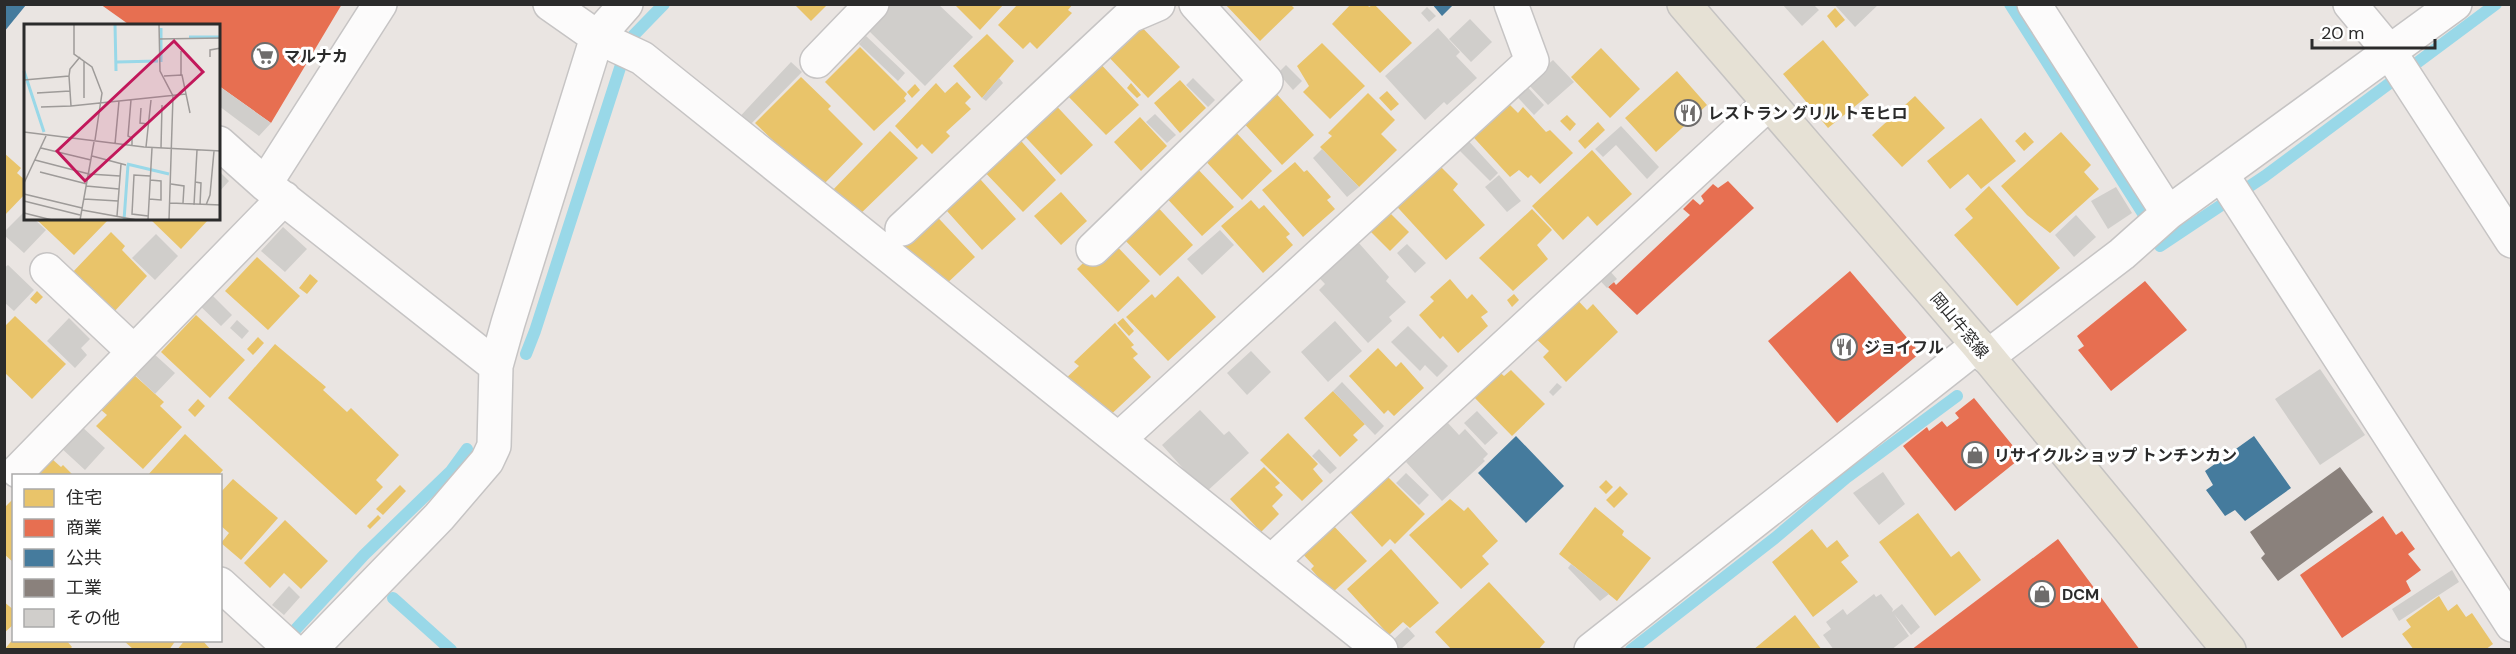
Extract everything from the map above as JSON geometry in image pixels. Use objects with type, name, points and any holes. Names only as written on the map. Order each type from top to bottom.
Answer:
[{"type":"main road","name":"岡山牛窓線","points":[[1684,4],[1983,351],[2229,650]]},
{"type":"street","points":[[18,471],[134,352],[274,191],[380,4]]},
{"type":"street","points":[[550,4],[618,47],[1119,439],[1381,650]]},
{"type":"street","points":[[310,650],[439,517],[487,461],[494,446],[496,366],[618,47],[626,4]]},
{"type":"street","points":[[817,61],[872,4]]},
{"type":"street","points":[[902,229],[1130,16],[1158,4]]},
{"type":"street","points":[[1093,249],[1266,81],[1196,4]]},
{"type":"street","points":[[1119,439],[1532,61],[1511,4]]},
{"type":"street","points":[[2034,4],[2158,223]]},
{"type":"street","points":[[2350,4],[2400,67],[2511,241]]},
{"type":"street","points":[[1591,650],[1983,351],[2122,254],[2158,223],[2232,191],[2400,67],[2455,4]]},
{"type":"street","points":[[1271,562],[1769,103]]},
{"type":"street","points":[[220,144],[274,191],[496,366]]},
{"type":"street","points":[[2232,191],[2511,625]]},
{"type":"street","points":[[46,270],[134,352]]},
{"type":"street","points":[[222,586],[283,641]]},
{"type":"building: 住宅","points":[[794,4],[828,4],[811,21]]},
{"type":"building: 住宅","points":[[954,4],[1004,4],[980,30]]},
{"type":"building: 住宅","points":[[1018,4],[1073,4],[1068,10],[1072,13],[1037,49],[1030,42],[1023,49],[998,25]]},
{"type":"building: 住宅","points":[[1225,4],[1290,4],[1294,8],[1260,41]]},
{"type":"building: 住宅","points":[[1351,4],[1367,4],[1369,7],[1374,4],[1412,43],[1380,73],[1332,24]]},
{"type":"building: 住宅","points":[[1835,8],[1845,20],[1836,28],[1827,16]]},
{"type":"building: 住宅","points":[[1135,20],[1180,67],[1148,98],[1103,51]]},
{"type":"building: 住宅","points":[[987,34],[1014,61],[982,98],[953,66]]},
{"type":"building: 住宅","points":[[1823,40],[1869,95],[1828,128],[1783,74]]},
{"type":"building: 住宅","points":[[1322,43],[1365,86],[1330,119],[1303,92],[1309,86],[1297,66]]},
{"type":"building: 住宅","points":[[860,47],[907,94],[904,98],[906,101],[874,131],[825,82]]},
{"type":"building: 住宅","points":[[1601,48],[1640,89],[1610,118],[1571,77]]},
{"type":"building: 住宅","points":[[1096,59],[1139,105],[1106,135],[1062,90]]},
{"type":"building: 住宅","points":[[1677,71],[1707,105],[1656,152],[1625,118]]},
{"type":"building: 住宅","points":[[801,77],[831,106],[828,109],[863,144],[821,187],[755,123]]},
{"type":"building: 住宅","points":[[1180,80],[1206,108],[1180,133],[1154,103]]},
{"type":"building: 住宅","points":[[957,82],[971,97],[965,103],[971,109],[946,132],[950,136],[932,154],[922,144],[917,149],[895,126],[936,83],[945,93]]},
{"type":"building: 住宅","points":[[1131,83],[1141,95],[1137,98],[1127,88]]},
{"type":"building: 住宅","points":[[915,84],[920,90],[912,98],[907,92]]},
{"type":"building: 住宅","points":[[1272,89],[1314,135],[1282,165],[1240,119]]},
{"type":"building: 住宅","points":[[1387,91],[1399,104],[1391,111],[1379,98]]},
{"type":"building: 住宅","points":[[1368,93],[1395,120],[1381,134],[1397,150],[1359,187],[1320,147],[1332,136],[1328,133]]},
{"type":"building: 住宅","points":[[1500,95],[1518,113],[1523,107],[1546,132],[1550,130],[1573,153],[1540,184],[1531,175],[1528,178],[1519,170],[1510,177],[1465,128]]},
{"type":"building: 住宅","points":[[1915,96],[1945,128],[1902,167],[1872,135]]},
{"type":"building: 住宅","points":[[1049,98],[1093,145],[1061,175],[1017,128]]},
{"type":"building: 住宅","points":[[1567,115],[1576,124],[1570,131],[1560,121]]},
{"type":"building: 住宅","points":[[1140,117],[1167,146],[1141,171],[1114,142]]},
{"type":"building: 住宅","points":[[1981,118],[2016,161],[1981,189],[1968,174],[1950,189],[1927,161]]},
{"type":"building: 住宅","points":[[1598,122],[1605,130],[1585,149],[1578,141]]},
{"type":"building: 住宅","points":[[1230,126],[1272,171],[1242,200],[1199,154]]},
{"type":"building: 住宅","points":[[890,131],[918,158],[855,219],[828,195]]},
{"type":"building: 住宅","points":[[1013,132],[1056,180],[1023,212],[978,165]]},
{"type":"building: 住宅","points":[[2025,132],[2034,142],[2024,151],[2015,141]]},
{"type":"building: 住宅","points":[[2061,132],[2091,165],[2084,172],[2099,189],[2050,233],[2027,215],[2001,186]]},
{"type":"building: 住宅","points":[[1592,150],[1632,194],[1597,226],[1588,216],[1563,240],[1532,206]]},
{"type":"building: 住宅","points":[[4,153],[21,168],[17,173],[24,179],[24,195],[4,216]]},
{"type":"building: 住宅","points":[[1429,161],[1438,171],[1441,167],[1458,184],[1453,190],[1485,225],[1446,260],[1389,198]]},
{"type":"building: 住宅","points":[[1295,162],[1304,172],[1307,170],[1331,197],[1327,200],[1335,209],[1303,237],[1262,190]]},
{"type":"building: 住宅","points":[[1192,163],[1234,207],[1202,236],[1161,192]]},
{"type":"building: 住宅","points":[[972,170],[1016,219],[982,250],[938,201]]},
{"type":"building: 住宅","points":[[1989,186],[2060,268],[2017,306],[1954,235],[1973,218],[1965,209]]},
{"type":"building: 住宅","points":[[1061,192],[1087,221],[1061,245],[1034,216]]},
{"type":"building: 住宅","points":[[1251,200],[1259,209],[1264,205],[1290,234],[1286,237],[1293,245],[1263,273],[1221,226]]},
{"type":"building: 住宅","points":[[1152,201],[1193,245],[1160,276],[1118,233]]},
{"type":"building: 住宅","points":[[1381,204],[1409,232],[1390,251],[1362,223]]},
{"type":"building: 住宅","points":[[928,207],[975,257],[942,288],[895,238]]},
{"type":"building: 住宅","points":[[1532,209],[1552,230],[1537,245],[1548,259],[1513,291],[1479,258]]},
{"type":"building: 住宅","points":[[37,220],[108,220],[74,255]]},
{"type":"building: 住宅","points":[[151,220],[208,220],[181,249]]},
{"type":"building: 住宅","points":[[111,232],[125,246],[122,250],[147,276],[113,313],[71,274]]},
{"type":"building: 住宅","points":[[1109,238],[1150,281],[1118,312],[1077,269]]},
{"type":"building: 住宅","points":[[257,257],[300,296],[268,330],[225,291]]},
{"type":"building: 住宅","points":[[310,274],[318,281],[307,294],[299,288]]},
{"type":"building: 住宅","points":[[1178,276],[1216,317],[1168,361],[1126,317],[1152,294],[1155,298]]},
{"type":"building: 住宅","points":[[1450,279],[1467,299],[1472,294],[1488,312],[1481,317],[1488,326],[1458,353],[1443,336],[1440,339],[1419,315],[1434,301],[1430,297]]},
{"type":"building: 住宅","points":[[37,291],[43,297],[36,304],[30,299]]},
{"type":"building: 住宅","points":[[1570,292],[1587,310],[1593,304],[1618,332],[1566,382],[1543,357],[1549,351],[1529,332]]},
{"type":"building: 住宅","points":[[1514,294],[1519,300],[1512,307],[1507,300]]},
{"type":"building: 住宅","points":[[196,315],[245,360],[210,398],[161,352]]},
{"type":"building: 住宅","points":[[15,316],[66,364],[32,399],[4,372],[4,327]]},
{"type":"building: 住宅","points":[[1123,318],[1134,331],[1129,336],[1117,323]]},
{"type":"building: 住宅","points":[[1115,323],[1134,345],[1131,347],[1138,354],[1133,358],[1151,377],[1104,421],[1064,380],[1079,366],[1074,362]]},
{"type":"building: 住宅","points":[[258,337],[264,343],[253,355],[247,349]]},
{"type":"building: 住宅","points":[[275,344],[326,387],[323,390],[347,412],[351,408],[399,455],[376,480],[383,487],[356,515],[228,398]]},
{"type":"building: 住宅","points":[[1378,348],[1396,367],[1401,362],[1424,388],[1394,416],[1388,410],[1384,414],[1349,376]]},
{"type":"building: 住宅","points":[[1495,368],[1504,376],[1511,370],[1545,404],[1512,436],[1470,393]]},
{"type":"building: 住宅","points":[[133,374],[164,402],[160,406],[182,427],[143,469],[96,426],[107,415],[100,409]]},
{"type":"building: 住宅","points":[[1333,391],[1365,424],[1353,435],[1358,440],[1340,457],[1304,418]]},
{"type":"building: 住宅","points":[[198,399],[205,406],[195,417],[188,410]]},
{"type":"building: 住宅","points":[[1288,433],[1318,464],[1313,469],[1323,481],[1302,501],[1260,460]]},
{"type":"building: 住宅","points":[[185,434],[223,470],[220,474],[149,474]]},
{"type":"building: 住宅","points":[[52,459],[72,474],[41,474]]},
{"type":"building: 住宅","points":[[1264,467],[1280,483],[1275,487],[1283,495],[1272,506],[1279,514],[1261,532],[1230,499]]},
{"type":"building: 住宅","points":[[1387,476],[1425,514],[1395,544],[1390,539],[1382,547],[1350,512]]},
{"type":"building: 住宅","points":[[233,479],[278,518],[241,560],[222,544],[229,533],[222,527],[222,491]]},
{"type":"building: 住宅","points":[[1606,480],[1613,487],[1606,494],[1599,487]]},
{"type":"building: 住宅","points":[[400,485],[406,491],[383,515],[376,509]]},
{"type":"building: 住宅","points":[[1620,486],[1628,494],[1614,508],[1606,500]]},
{"type":"building: 住宅","points":[[1450,499],[1464,511],[1468,507],[1498,541],[1482,556],[1489,564],[1461,589],[1409,535]]},
{"type":"building: 住宅","points":[[12,500],[12,561],[4,554],[4,508]]},
{"type":"building: 住宅","points":[[1595,507],[1624,531],[1622,535],[1651,558],[1617,601],[1559,554]]},
{"type":"building: 住宅","points":[[1918,513],[1951,557],[1959,551],[1981,580],[1935,616],[1879,542]]},
{"type":"building: 住宅","points":[[378,515],[381,518],[370,529],[367,526]]},
{"type":"building: 住宅","points":[[285,520],[328,561],[301,589],[284,573],[270,588],[244,563]]},
{"type":"building: 住宅","points":[[1330,522],[1367,561],[1332,593],[1311,569],[1314,566],[1299,550]]},
{"type":"building: 住宅","points":[[1812,529],[1827,548],[1837,540],[1849,556],[1841,562],[1858,582],[1813,617],[1772,562]]},
{"type":"building: 住宅","points":[[1391,549],[1439,603],[1410,628],[1403,622],[1389,635],[1347,589]]},
{"type":"building: 住宅","points":[[1489,582],[1545,642],[1538,650],[1452,650],[1435,632]]},
{"type":"building: 住宅","points":[[2439,596],[2448,611],[2457,604],[2466,617],[2472,613],[2493,644],[2485,650],[2414,650],[2402,634],[2411,627],[2406,620]]},
{"type":"building: 住宅","points":[[4,602],[12,608],[12,626],[4,633]]},
{"type":"building: 住宅","points":[[1795,615],[1822,650],[1753,650]]},
{"type":"building: 住宅","points":[[12,640],[68,642],[72,647],[69,650],[4,650]]},
{"type":"building: 住宅","points":[[125,642],[175,642],[169,650],[134,650]]},
{"type":"building: 住宅","points":[[183,642],[204,642],[211,650],[177,650]]},
{"type":"building: 商業","name":"マルナカ","points":[[100,4],[342,4],[271,123],[220,87],[220,24],[128,24]]},
{"type":"building: 商業","points":[[1728,181],[1754,208],[1637,315],[1608,287],[1614,282],[1616,285],[1690,215],[1683,209],[1693,199],[1700,205],[1704,201],[1701,196],[1713,184],[1718,188]]},
{"type":"building: 商業","name":"ジョイフル","points":[[1850,271],[1920,353],[1837,423],[1768,341]]},
{"type":"building: 商業","points":[[2145,281],[2187,330],[2111,391],[2078,350],[2084,346],[2077,336]]},
{"type":"building: 商業","points":[[1974,398],[2022,457],[1955,511],[1903,446],[1927,427],[1929,431],[1942,421],[1947,427],[1959,418],[1955,413]]},
{"type":"building: 商業","points":[[2383,516],[2396,535],[2402,531],[2415,549],[2408,554],[2421,570],[2406,581],[2411,591],[2342,638],[2300,575]]},
{"type":"building: 商業","name":"DCM","points":[[2058,539],[2140,650],[1911,650]]},
{"type":"building: 公共","points":[[1432,4],[1454,4],[1442,16]]},
{"type":"building: 公共","points":[[4,5],[26,5],[4,32]]},
{"type":"building: 公共","points":[[1516,436],[1564,486],[1526,523],[1478,473]]},
{"type":"building: 公共","points":[[2254,436],[2291,488],[2245,521],[2235,510],[2225,516],[2206,490],[2213,485],[2205,471]]},
{"type":"building: 工業","points":[[2340,467],[2373,512],[2278,581],[2261,558],[2265,554],[2250,532]]},
{"type":"building: その他","points":[[875,4],[938,4],[973,37],[925,86],[867,29]]},
{"type":"building: その他","points":[[1782,4],[1813,4],[1819,10],[1802,26]]},
{"type":"building: その他","points":[[1834,4],[1879,4],[1855,27]]},
{"type":"building: その他","points":[[1427,7],[1436,16],[1429,22],[1421,13]]},
{"type":"building: その他","points":[[1470,19],[1492,42],[1471,62],[1449,39]]},
{"type":"building: その他","points":[[1438,28],[1460,52],[1456,56],[1477,78],[1447,105],[1444,102],[1425,120],[1385,76]]},
{"type":"building: その他","points":[[866,36],[905,73],[898,81],[859,44]]},
{"type":"building: その他","points":[[1553,60],[1574,82],[1548,105],[1527,83]]},
{"type":"building: その他","points":[[791,62],[802,72],[743,132],[733,124]]},
{"type":"building: その他","points":[[1286,65],[1302,81],[1293,90],[1278,73]]},
{"type":"building: その他","points":[[999,78],[1003,83],[986,101],[982,98]]},
{"type":"building: その他","points":[[1193,78],[1215,100],[1208,107],[1186,85]]},
{"type":"building: その他","points":[[1520,79],[1544,105],[1534,115],[1509,88]]},
{"type":"building: その他","points":[[220,87],[271,123],[259,136],[220,107]]},
{"type":"building: その他","points":[[1155,114],[1176,135],[1167,143],[1146,122]]},
{"type":"building: その他","points":[[1621,126],[1659,167],[1647,179],[1616,145],[1603,157],[1595,149]]},
{"type":"building: その他","points":[[1464,136],[1498,173],[1490,181],[1454,145]]},
{"type":"building: その他","points":[[1322,149],[1359,187],[1347,197],[1313,158]]},
{"type":"building: その他","points":[[220,172],[229,181],[220,191]]},
{"type":"building: その他","points":[[1499,175],[1521,201],[1507,212],[1485,187]]},
{"type":"building: その他","points":[[2116,187],[2132,213],[2108,229],[2091,201]]},
{"type":"building: その他","points":[[24,212],[24,220],[35,220],[46,230],[24,253],[4,235],[4,232]]},
{"type":"building: その他","points":[[2076,215],[2096,237],[2074,257],[2055,235]]},
{"type":"building: その他","points":[[283,227],[307,249],[285,272],[261,251]]},
{"type":"building: その他","points":[[1220,230],[1234,245],[1202,275],[1187,259]]},
{"type":"building: その他","points":[[1350,233],[1389,277],[1386,281],[1406,302],[1389,317],[1392,321],[1368,343],[1319,290],[1325,284],[1311,269]]},
{"type":"building: その他","points":[[156,234],[178,256],[155,280],[132,258]]},
{"type":"building: その他","points":[[1407,244],[1426,263],[1415,273],[1397,253]]},
{"type":"building: その他","points":[[1601,261],[1617,279],[1607,288],[1591,271]]},
{"type":"building: その他","points":[[8,265],[34,290],[14,311],[4,302],[4,268]]},
{"type":"building: その他","points":[[208,291],[232,315],[221,326],[196,302]]},
{"type":"building: その他","points":[[69,318],[90,339],[81,348],[87,355],[75,368],[47,341]]},
{"type":"building: その他","points":[[237,320],[249,331],[242,339],[230,328]]},
{"type":"building: その他","points":[[1335,321],[1362,351],[1328,382],[1301,352]]},
{"type":"building: その他","points":[[1408,326],[1448,366],[1437,377],[1425,365],[1420,371],[1391,342]]},
{"type":"building: その他","points":[[1251,351],[1271,372],[1247,395],[1227,373]]},
{"type":"building: その他","points":[[153,353],[175,373],[155,394],[134,374]]},
{"type":"building: その他","points":[[2320,369],[2365,435],[2320,465],[2275,399]]},
{"type":"building: その他","points":[[1342,382],[1384,426],[1375,435],[1333,391]]},
{"type":"building: その他","points":[[1557,383],[1562,387],[1553,396],[1549,392]]},
{"type":"building: その他","points":[[1200,410],[1224,435],[1229,431],[1249,453],[1205,493],[1162,445]]},
{"type":"building: その他","points":[[1477,411],[1498,433],[1485,445],[1464,423]]},
{"type":"building: その他","points":[[1448,423],[1459,435],[1465,429],[1488,454],[1483,459],[1485,461],[1442,501],[1406,462]]},
{"type":"building: その他","points":[[80,425],[105,448],[85,470],[60,447]]},
{"type":"building: その他","points":[[1319,449],[1337,468],[1330,474],[1312,456]]},
{"type":"building: その他","points":[[1883,472],[1905,504],[1879,525],[1853,493]]},
{"type":"building: その他","points":[[1406,473],[1429,495],[1419,505],[1396,483]]},
{"type":"building: その他","points":[[1571,564],[1609,594],[1600,601],[1568,568]]},
{"type":"building: その他","points":[[2452,570],[2459,582],[2399,621],[2392,609]]},
{"type":"building: その他","points":[[289,586],[300,597],[284,615],[272,605]]},
{"type":"building: その他","points":[[1874,594],[1876,597],[1881,594],[1893,609],[1892,612],[1902,604],[1920,627],[1911,635],[1894,614],[1909,636],[1891,650],[1834,650],[1823,635],[1831,629],[1826,622],[1843,609],[1847,615]]},
{"type":"building: その他","points":[[1407,627],[1415,636],[1400,650],[1392,641]]},
{"type":"waterway","points":[[526,354],[629,40],[664,4]]},
{"type":"waterway","points":[[2010,4],[2151,226]]},
{"type":"waterway","points":[[2160,246],[2265,176],[2496,4]]},
{"type":"waterway","points":[[1631,650],[1775,538],[1846,478],[1957,396]]},
{"type":"waterway","points":[[284,642],[364,555],[451,471],[467,449]]},
{"type":"waterway","points":[[393,598],[451,650]]},
{"type":"place","name":"マルナカ","points":[[265,56]]},
{"type":"place","name":"レストラン グリル トモヒロ","points":[[1688,113]]},
{"type":"place","name":"ジョイフル","points":[[1844,347]]},
{"type":"place","name":"リサイクルショップ トンチンカン","points":[[1975,455]]},
{"type":"place","name":"DCM","points":[[2042,594]]}]
